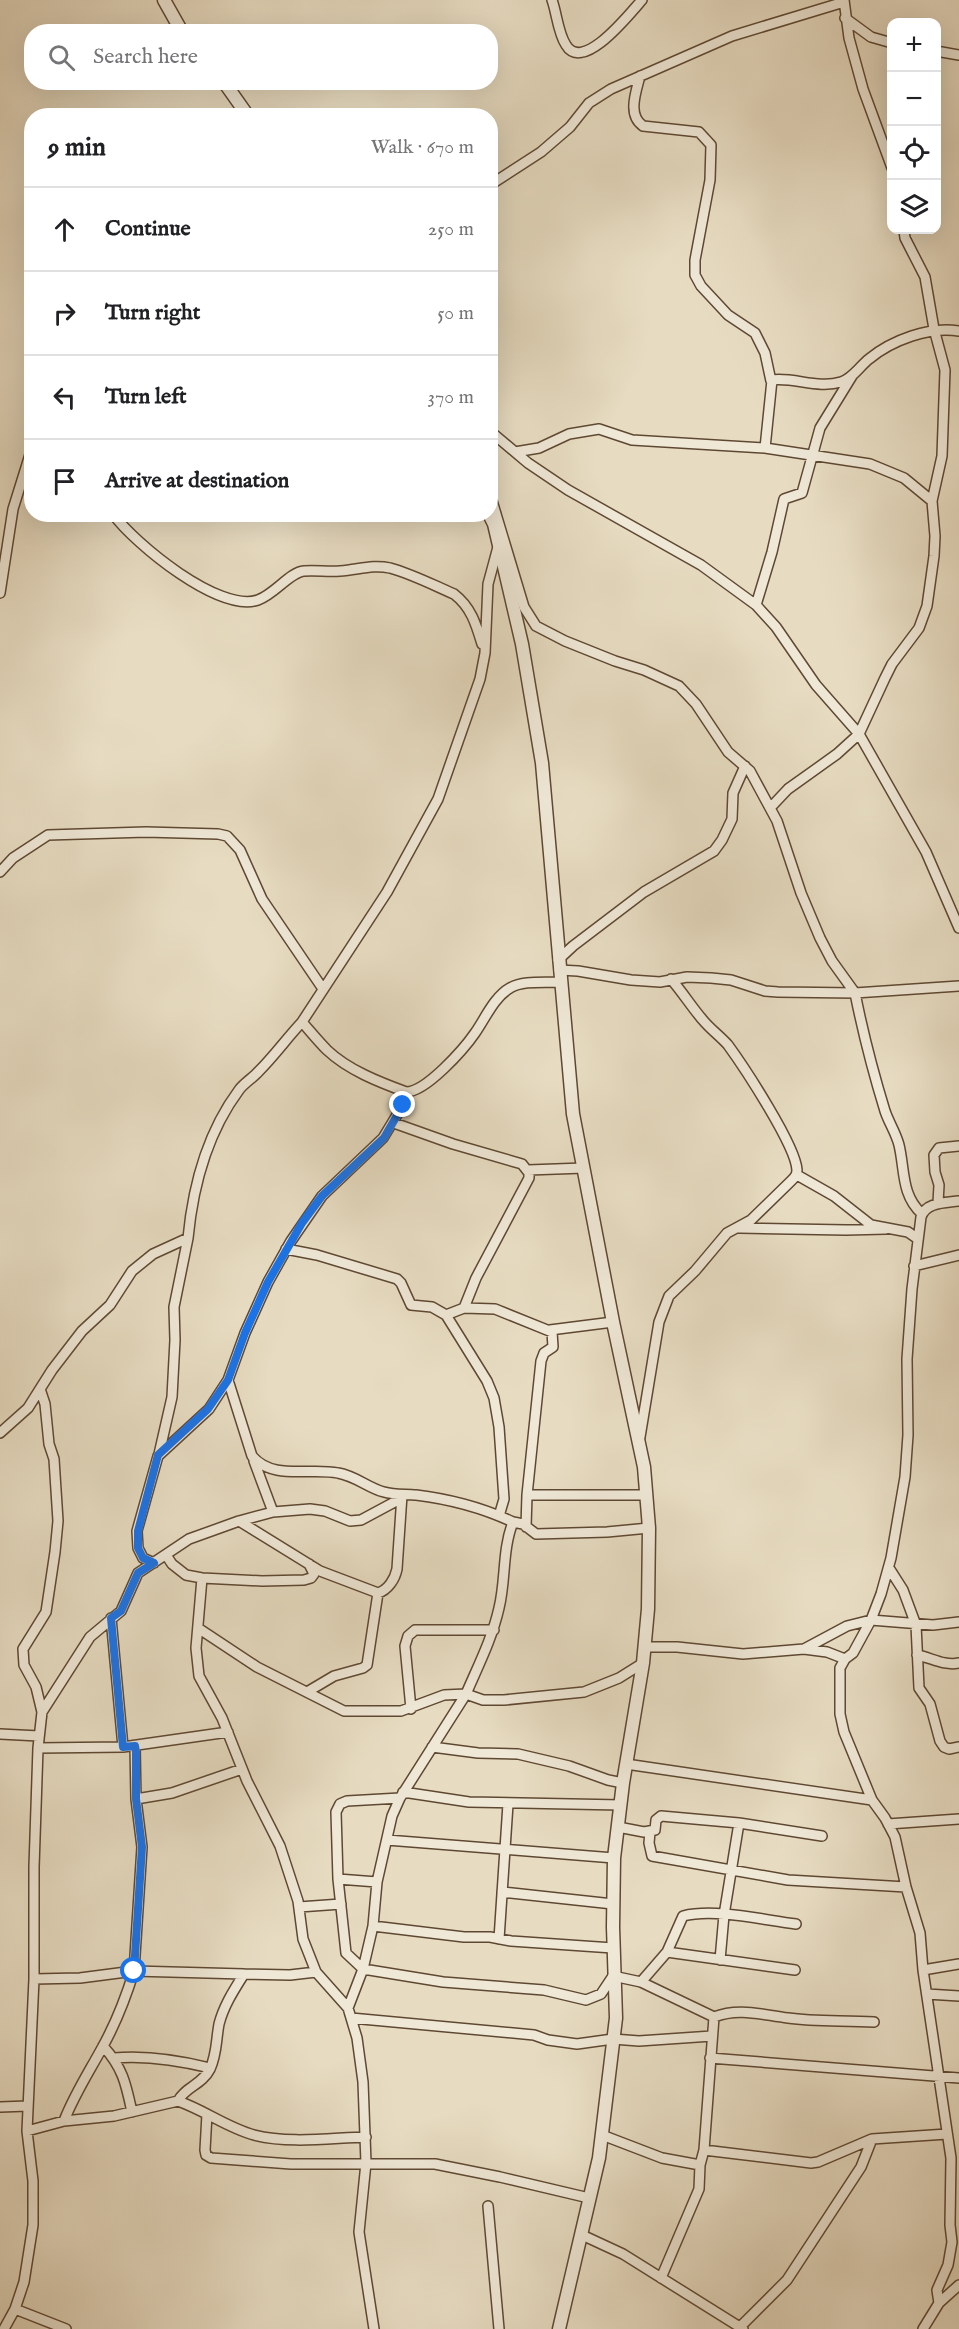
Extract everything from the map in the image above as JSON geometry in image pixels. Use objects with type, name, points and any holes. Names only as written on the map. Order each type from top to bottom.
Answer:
[{"type":"street","points":[[552,0],[566,46],[573,52],[581,53],[599,45],[642,0]]},
{"type":"street","points":[[498,180],[541,152],[570,127],[598,96],[732,36],[844,1],[845,18],[863,89],[874,114],[887,155]]},
{"type":"street","points":[[165,2],[177,24]]},
{"type":"street","points":[[845,18],[871,37],[887,43]]},
{"type":"street","points":[[941,52],[959,55]]},
{"type":"street","points":[[640,76],[634,111],[637,121],[643,126],[699,132],[711,145],[711,180],[695,260],[695,275],[700,286],[729,315],[755,333],[765,352],[771,381],[765,448]]},
{"type":"street","points":[[230,90],[242,108]]},
{"type":"street","points":[[771,807],[788,789],[837,754],[859,735],[888,671],[919,628],[927,606],[935,546],[932,501],[942,456],[941,427],[945,398],[945,370],[934,330],[925,276],[905,234]]},
{"type":"street","points":[[771,381],[775,379],[842,382],[875,354],[890,346],[934,330],[959,331]]},
{"type":"street","points":[[756,605],[772,552],[784,499],[802,493],[820,428],[853,375]]},
{"type":"street","points":[[515,452],[539,448],[569,434],[599,429],[632,440],[765,448],[870,464],[897,474],[932,501]]},
{"type":"street","points":[[498,438],[568,490],[701,565],[756,605],[776,627],[816,685],[859,735],[926,852],[959,928]]},
{"type":"street","points":[[0,593],[13,509],[24,474]]},
{"type":"street","points":[[498,521],[524,607],[536,626],[565,641],[644,670],[679,686],[696,704],[728,752],[745,766],[758,782],[771,807],[820,938],[832,961],[855,993],[886,1114],[899,1146],[906,1190],[911,1202],[922,1214]]},
{"type":"street","points":[[121,522],[139,541],[193,583],[224,597],[244,601],[263,598],[300,571],[340,571],[369,566],[397,571],[454,594],[462,600],[476,623],[485,653]]},
{"type":"street","points":[[493,522],[522,644],[542,763],[573,1114],[639,1445],[649,1528],[648,1609],[644,1663],[623,1783],[614,1858],[613,1948],[616,2018],[599,2158],[559,2329]]},
{"type":"street","points":[[154,1563],[143,1558],[138,1548],[138,1531],[172,1397],[174,1307],[188,1238],[192,1203],[206,1150],[240,1089],[302,1022],[387,892],[438,799],[480,679],[485,653],[488,584],[498,547]]},
{"type":"street","points":[[302,1022],[328,1051],[342,1062],[379,1082],[406,1092],[421,1088],[434,1078],[474,1035],[501,995],[510,988],[533,983],[559,970],[582,939],[644,892],[714,851],[732,819],[734,788],[745,766]]},
{"type":"street","points":[[0,872],[13,858],[48,835],[146,832],[226,836],[240,850],[262,899],[323,989]]},
{"type":"street","points":[[559,970],[660,982],[687,977],[731,980],[778,993],[855,993],[959,986]]},
{"type":"street","points":[[639,1445],[659,1322],[669,1296],[734,1228],[751,1220],[797,1175],[797,1168],[788,1145],[740,1063],[671,979]]},
{"type":"street","points":[[158,1455],[208,1409],[228,1380],[245,1333],[286,1249],[322,1196],[384,1138],[403,1105],[406,1092]]},
{"type":"street","points":[[394,1123],[453,1144],[522,1164],[528,1170],[529,1178],[476,1278],[465,1308]]},
{"type":"street","points":[[938,1203],[939,1185],[933,1161],[934,1155],[939,1148],[959,1146]]},
{"type":"street","points":[[528,1170],[584,1168]]},
{"type":"street","points":[[797,1175],[834,1196],[871,1225],[908,1232],[918,1239]]},
{"type":"street","points":[[939,2303],[937,2290],[948,2265],[952,2242],[950,2225],[955,2158],[947,2134],[923,1970],[920,1933],[906,1887],[895,1837],[872,1800],[844,1732],[840,1714],[840,1668],[845,1659],[853,1653],[871,1620],[889,1568],[905,1477],[908,1435],[907,1359],[914,1266],[922,1214],[927,1208],[938,1203],[959,1201]]},
{"type":"street","points":[[734,1228],[886,1229]]},
{"type":"street","points":[[0,1433],[28,1408],[82,1331],[110,1305],[132,1271],[153,1254],[188,1238]]},
{"type":"street","points":[[286,1249],[317,1255],[396,1279],[401,1283],[411,1305],[432,1307],[446,1315],[487,1381],[494,1398],[499,1427],[504,1499],[499,1516]]},
{"type":"street","points":[[914,1266],[959,1256]]},
{"type":"street","points":[[446,1315],[465,1308],[495,1309],[550,1330],[613,1322]]},
{"type":"street","points":[[526,1527],[526,1495],[541,1360],[544,1353],[553,1347],[553,1335],[550,1330]]},
{"type":"street","points":[[228,1380],[252,1456],[273,1512]]},
{"type":"street","points":[[4,2329],[15,2309],[24,2282],[33,2225],[33,2181],[27,2131],[34,1979],[34,1867],[38,1748],[42,1712],[36,1687],[24,1665],[23,1649],[46,1612],[57,1535],[54,1460],[49,1444],[45,1404],[40,1389]]},
{"type":"street","points":[[252,1456],[257,1463],[267,1468],[290,1472],[337,1472],[355,1477],[382,1492],[457,1502],[518,1522],[536,1534],[649,1528]]},
{"type":"street","points":[[526,1495],[646,1495]]},
{"type":"street","points":[[42,1712],[90,1636],[121,1611],[138,1573],[189,1539],[238,1521],[273,1512],[310,1509],[325,1511],[355,1521],[361,1520],[402,1496]]},
{"type":"street","points":[[238,1521],[320,1571],[378,1593],[385,1591],[396,1576],[402,1496]]},
{"type":"street","points":[[350,2013],[373,1926],[377,1882],[393,1816],[402,1795],[466,1694],[494,1630],[504,1581],[508,1535],[513,1522]]},
{"type":"street","points":[[166,1555],[172,1564],[186,1575],[202,1578],[262,1581],[304,1580],[311,1578],[314,1574],[309,1564]]},
{"type":"street","points":[[889,1568],[903,1590],[916,1625],[919,1688],[930,1704],[940,1741],[944,1747],[949,1749],[959,1747]]},
{"type":"street","points":[[202,1578],[198,1628],[199,1676],[228,1731],[262,1814],[280,1846],[299,1907],[303,1940],[316,1972],[350,2013],[357,2038],[363,2082],[366,2137],[366,2163],[359,2232],[374,2329]]},
{"type":"street","points":[[308,1692],[334,1676],[367,1665],[378,1593]]},
{"type":"street","points":[[111,1618],[123,1747]]},
{"type":"street","points":[[804,1649],[847,1626],[871,1620],[916,1625],[959,1622]]},
{"type":"street","points":[[198,1628],[257,1667],[344,1711],[402,1711],[444,1695],[466,1694],[483,1700],[504,1700],[584,1692],[619,1678],[644,1663]]},
{"type":"street","points":[[411,1709],[405,1646],[408,1636],[414,1630],[494,1630]]},
{"type":"street","points":[[645,1647],[677,1647],[743,1654],[804,1649],[827,1652],[845,1659]]},
{"type":"street","points":[[917,1655],[936,1659],[944,1664],[959,1663]]},
{"type":"street","points":[[38,1748],[135,1746],[228,1731]]},
{"type":"street","points":[[0,1734],[39,1736]]},
{"type":"street","points":[[64,2121],[75,2093],[103,2046],[124,2001],[134,1971],[142,1847],[136,1799],[135,1746]]},
{"type":"street","points":[[432,1747],[478,1753],[518,1754],[569,1766],[623,1783]]},
{"type":"street","points":[[626,1764],[872,1800]]},
{"type":"street","points":[[136,1799],[172,1793],[242,1769]]},
{"type":"street","points":[[614,1976],[601,1994],[586,2000],[544,1990],[443,1982],[363,1969],[346,1953],[336,1812],[340,1804],[347,1801],[402,1795],[508,1804],[621,1805]]},
{"type":"street","points":[[499,1939],[508,1804]]},
{"type":"street","points":[[618,1827],[650,1832],[655,1830],[656,1820],[660,1816],[739,1823],[822,1836]]},
{"type":"street","points":[[888,1824],[959,1819]]},
{"type":"street","points":[[720,1960],[724,1915],[739,1823]]},
{"type":"street","points":[[650,1832],[649,1843],[652,1856],[788,1880],[906,1887]]},
{"type":"street","points":[[387,1840],[614,1858]]},
{"type":"street","points":[[339,1879],[377,1882]]},
{"type":"street","points":[[502,1892],[613,1905]]},
{"type":"street","points":[[299,1907],[341,1904]]},
{"type":"street","points":[[641,1983],[667,1952],[683,1916],[695,1913],[724,1915],[796,1924]]},
{"type":"street","points":[[373,1926],[465,1937],[613,1948]]},
{"type":"street","points":[[667,1952],[795,1970]]},
{"type":"street","points":[[923,1970],[959,1964]]},
{"type":"street","points":[[34,1979],[80,1978],[134,1971],[290,1976],[316,1972]]},
{"type":"street","points":[[178,2101],[181,2095],[204,2079],[210,2068],[216,2054],[219,2024],[224,2009],[244,1974]]},
{"type":"street","points":[[614,1976],[641,1983],[714,2017],[727,2012],[757,2012],[789,2018],[874,2022]]},
{"type":"street","points":[[927,1994],[959,1996]]},
{"type":"street","points":[[350,2013],[534,2035],[548,2040],[577,2044],[613,2039],[639,2041],[712,2036]]},
{"type":"street","points":[[661,2278],[699,2189],[714,2017]]},
{"type":"street","points":[[103,2046],[114,2058],[125,2078],[132,2112]]},
{"type":"street","points":[[114,2058],[130,2056],[175,2059],[210,2068]]},
{"type":"street","points":[[710,2058],[959,2078]]},
{"type":"street","points":[[27,2131],[64,2121],[114,2116],[178,2101],[253,2135],[280,2139],[366,2137]]},
{"type":"street","points":[[0,2107],[28,2106]]},
{"type":"street","points":[[207,2114],[205,2150],[206,2155],[211,2158],[291,2164],[435,2164],[500,2176],[589,2198]]},
{"type":"street","points":[[704,2150],[811,2163],[872,2139],[947,2134]]},
{"type":"street","points":[[602,2135],[662,2158],[700,2165]]},
{"type":"street","points":[[582,2235],[623,2254],[742,2328],[787,2280],[861,2167],[872,2139]]},
{"type":"street","points":[[488,2206],[499,2329]]},
{"type":"street","points":[[923,2329],[939,2303],[959,2285]]},
{"type":"street","points":[[15,2309],[66,2329]]},
{"type":"route","points":[[134,1971],[142,1847],[136,1799],[136,1752],[135,1746],[123,1747],[111,1618],[121,1611],[138,1573],[154,1563],[143,1558],[138,1548],[138,1531],[158,1455],[194,1425],[228,1380],[245,1333],[268,1282],[302,1223],[322,1196],[384,1138],[403,1105]]}]
